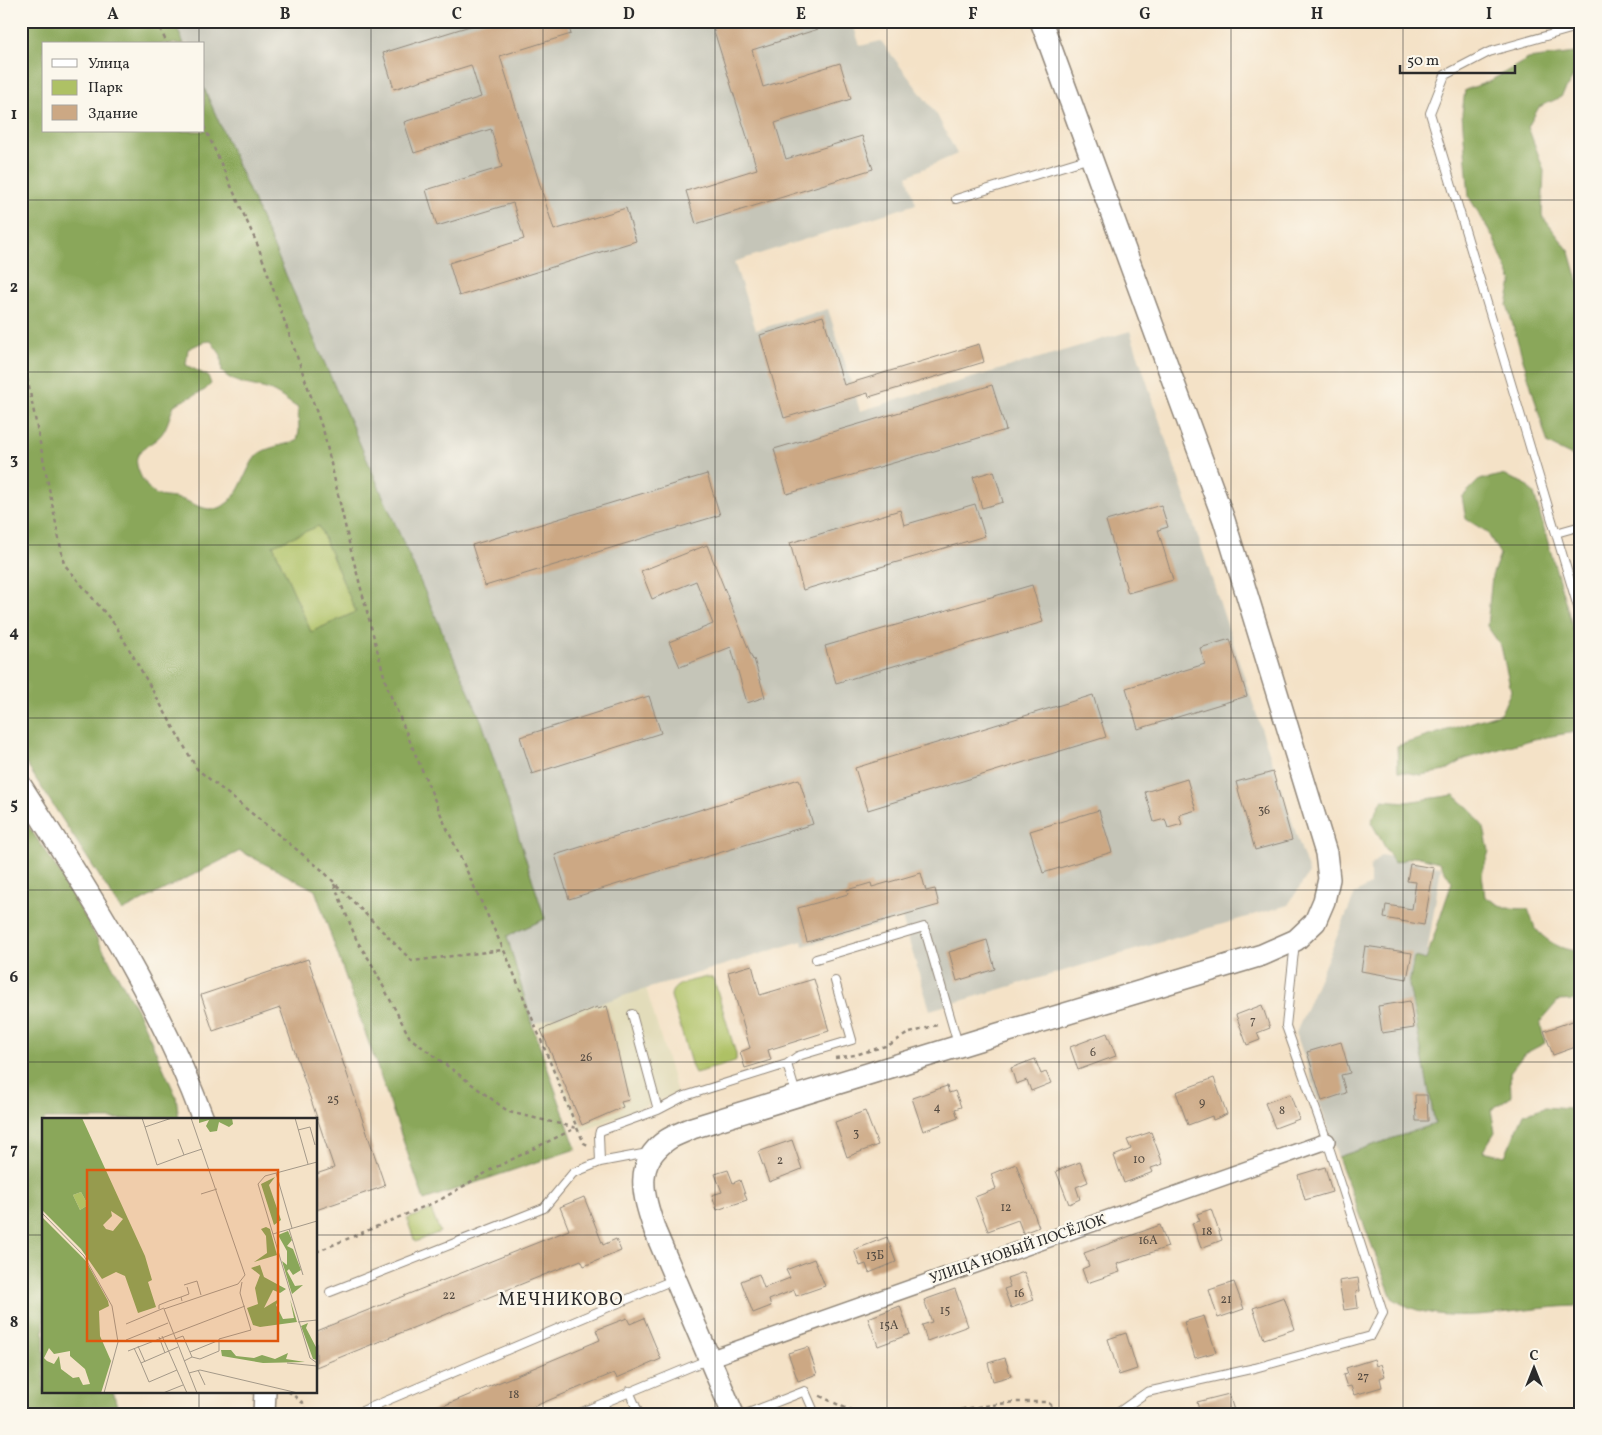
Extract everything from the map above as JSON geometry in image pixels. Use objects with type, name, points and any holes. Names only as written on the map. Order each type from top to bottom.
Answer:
[{"type":"main road","points":[[733,1414],[654,1231],[642,1182],[646,1164],[652,1152],[668,1138],[692,1128],[796,1095],[1262,956],[1296,940],[1314,922],[1324,901],[1329,880],[1326,852],[1224,520],[1041,21]]},
{"type":"main road","points":[[21,786],[91,895],[142,984],[186,1074],[203,1118]]},
{"type":"main road","points":[[264,1414],[265,1392]]},
{"type":"street","name":"УЛИЦА НОВЫЙ ПОСЁЛОК","points":[[709,1359],[1327,1141]]},
{"type":"lane","points":[[1581,26],[1489,52],[1445,75],[1430,113],[1581,617]]},
{"type":"lane","points":[[956,199],[1092,158]]},
{"type":"lane","points":[[1556,533],[1581,526]]},
{"type":"lane","points":[[816,959],[924,928],[959,1046]]},
{"type":"lane","points":[[1116,1414],[1147,1392],[1255,1368],[1371,1336],[1383,1313],[1327,1141],[1286,1026],[1296,940]]},
{"type":"lane","points":[[600,1162],[599,1135],[603,1129],[658,1110],[685,1096],[787,1064],[798,1056],[852,1040],[835,981]]},
{"type":"lane","points":[[632,1014],[658,1110]]},
{"type":"lane","points":[[787,1064],[796,1095]]},
{"type":"lane","points":[[330,1292],[544,1208],[573,1173],[600,1162],[652,1152]]},
{"type":"lane","points":[[355,1414],[675,1279]]},
{"type":"lane","points":[[577,1414],[709,1359]]},
{"type":"lane","points":[[630,1391],[639,1414]]},
{"type":"lane","points":[[746,1414],[805,1392],[815,1414]]},
{"type":"lane","points":[[603,1402],[608,1414]]},
{"type":"path","points":[[157,21],[166,42]]},
{"type":"path","points":[[205,128],[258,246],[324,433],[350,548],[387,687],[444,822],[503,950],[577,1128],[584,1143],[599,1146]]},
{"type":"path","points":[[21,347],[64,564],[116,626],[197,769],[322,870],[412,961],[503,950]]},
{"type":"path","points":[[333,882],[357,941],[370,961],[410,1038],[508,1112],[577,1128]]},
{"type":"path","points":[[832,1059],[855,1055],[889,1045],[907,1034],[951,1020]]},
{"type":"path","points":[[318,1251],[440,1200],[494,1168],[577,1128]]},
{"type":"path","points":[[289,1392],[303,1403],[306,1414]]},
{"type":"path","points":[[805,1392],[822,1397],[858,1414]]},
{"type":"path","points":[[946,1414],[964,1409],[1014,1402],[1047,1402],[1063,1414]]},
{"type":"shaded area","points":[[174,21],[852,21],[860,46],[881,41],[937,115],[957,154],[907,176],[916,204],[734,262],[756,330],[828,309],[860,411],[1130,331],[1309,873],[1288,905],[930,1010],[902,918],[803,946],[802,941],[532,1024],[507,936],[545,919],[482,722],[205,90],[205,42],[183,42]]},
{"type":"shaded area","points":[[1381,855],[1441,867],[1426,960],[1409,985],[1435,1124],[1338,1157],[1296,1033],[1355,894],[1370,885],[1370,867]]},
{"type":"shaded area","points":[[646,988],[677,1093],[581,1132],[536,1023]]},
{"type":"green space","points":[[21,21],[174,21],[183,42],[42,42],[42,132],[205,132],[205,90],[482,722],[545,919],[507,936],[532,1024],[576,1149],[424,1200],[315,890],[240,851],[122,911],[21,756]],"holes":[[[211,341],[221,355],[222,372],[227,376],[237,382],[270,390],[298,408],[299,431],[297,441],[270,448],[257,455],[239,489],[229,501],[223,506],[206,509],[180,499],[153,493],[139,473],[137,457],[141,450],[157,439],[162,433],[174,405],[205,390],[211,384],[208,376],[186,365],[188,349],[203,342]],[[319,526],[356,612],[311,632],[273,545]]]},
{"type":"green space","points":[[1575,53],[1573,77],[1561,97],[1539,107],[1528,127],[1544,170],[1542,216],[1570,252],[1581,291],[1581,442],[1572,456],[1548,444],[1507,305],[1512,282],[1493,237],[1469,197],[1462,114],[1465,90],[1488,82],[1528,59]]},
{"type":"green space","points":[[1502,475],[1524,483],[1534,494],[1581,656],[1581,731],[1534,739],[1465,759],[1445,771],[1421,775],[1398,771],[1397,746],[1501,713],[1511,691],[1501,646],[1487,626],[1492,576],[1500,554],[1487,532],[1466,519],[1462,497],[1479,480]]},
{"type":"green space","points":[[319,525],[356,612],[311,632],[273,545]]},
{"type":"green space","points":[[1454,795],[1471,810],[1484,828],[1489,851],[1482,874],[1485,897],[1505,908],[1528,909],[1536,929],[1547,939],[1558,946],[1570,950],[1581,950],[1581,1000],[1558,1001],[1540,1022],[1545,1043],[1524,1054],[1510,1072],[1511,1096],[1491,1110],[1495,1132],[1483,1151],[1505,1156],[1524,1114],[1545,1107],[1569,1109],[1581,1097],[1581,1306],[1487,1314],[1446,1315],[1408,1307],[1392,1298],[1338,1157],[1435,1124],[1409,985],[1414,957],[1426,960],[1452,882],[1439,862],[1416,856],[1394,863],[1371,822],[1382,800],[1406,802]]},
{"type":"green space","points":[[21,815],[64,879],[138,1012],[176,1096],[179,1118],[42,1118],[42,1392],[113,1392],[119,1414],[21,1414]]},
{"type":"green space","points":[[706,977],[712,978],[715,983],[736,1054],[736,1060],[732,1063],[695,1073],[671,996],[672,991],[679,985]]},
{"type":"green space","points":[[431,1210],[440,1232],[415,1242],[407,1219]]},
{"type":"building","points":[[486,21],[567,21],[571,34],[500,56],[554,230],[626,208],[636,241],[459,296],[449,263],[524,239],[513,203],[437,226],[426,190],[502,167],[491,129],[414,153],[404,122],[481,97],[471,65],[394,89],[383,53]]},
{"type":"building","points":[[711,21],[834,21],[834,24],[752,50],[763,87],[840,63],[851,99],[775,123],[786,159],[862,136],[873,169],[696,224],[686,191],[757,169]]},
{"type":"building","points":[[823,316],[844,385],[979,344],[984,362],[869,397],[868,393],[784,418],[760,335]]},
{"type":"building","points":[[992,385],[1006,430],[787,494],[774,449]]},
{"type":"building","points":[[994,471],[1003,502],[982,508],[973,477]]},
{"type":"building","points":[[707,474],[720,515],[485,586],[472,545]]},
{"type":"building","points":[[975,504],[985,536],[803,590],[790,543],[900,510],[904,525]]},
{"type":"building","points":[[1161,505],[1168,527],[1158,530],[1173,580],[1128,593],[1106,521]]},
{"type":"building","points":[[707,545],[754,659],[765,697],[747,703],[731,647],[680,667],[669,642],[713,624],[696,581],[652,599],[641,571]]},
{"type":"building","points":[[1032,585],[1043,622],[836,683],[825,646]]},
{"type":"building","points":[[1230,639],[1247,696],[1138,729],[1126,688],[1205,664],[1200,648]]},
{"type":"building","points":[[1093,695],[1106,737],[868,810],[855,768]]},
{"type":"building","points":[[649,696],[661,733],[532,774],[520,737]]},
{"type":"building","points":[[1273,772],[1292,840],[1255,850],[1236,782]]},
{"type":"building","points":[[799,779],[813,824],[569,899],[555,855]]},
{"type":"building","points":[[1187,779],[1196,810],[1179,815],[1182,824],[1168,828],[1165,819],[1154,822],[1145,792]]},
{"type":"building","points":[[1099,810],[1112,852],[1043,873],[1030,831]]},
{"type":"building","points":[[1410,864],[1434,868],[1424,925],[1384,918],[1386,905],[1412,909],[1416,882],[1407,881]]},
{"type":"building","points":[[921,873],[926,891],[935,889],[939,905],[807,942],[798,908],[848,894],[847,890],[871,883],[872,887]]},
{"type":"building","points":[[987,940],[995,969],[957,981],[949,952]]},
{"type":"building","points":[[1365,946],[1412,953],[1407,979],[1361,971]]},
{"type":"building","points":[[308,959],[385,1186],[318,1209],[318,1173],[334,1168],[280,1008],[213,1031],[201,995]]},
{"type":"building","points":[[752,965],[760,995],[814,979],[829,1031],[768,1050],[771,1060],[745,1068],[740,1052],[750,1048],[728,972]]},
{"type":"building","points":[[1410,1001],[1414,1028],[1382,1033],[1378,1006]]},
{"type":"building","points":[[1262,1005],[1270,1028],[1257,1033],[1260,1040],[1247,1045],[1236,1015]]},
{"type":"building","points":[[607,1006],[629,1100],[621,1102],[623,1107],[582,1125],[541,1030],[597,1007],[598,1009]]},
{"type":"building","points":[[1581,1018],[1581,1045],[1553,1055],[1544,1031]]},
{"type":"building","points":[[1107,1033],[1116,1056],[1078,1070],[1070,1047]]},
{"type":"building","points":[[1341,1042],[1350,1073],[1341,1075],[1346,1093],[1322,1101],[1307,1052]]},
{"type":"building","points":[[1035,1059],[1041,1074],[1046,1072],[1051,1083],[1031,1091],[1027,1080],[1016,1084],[1011,1068]]},
{"type":"building","points":[[1214,1078],[1227,1114],[1213,1120],[1212,1116],[1188,1125],[1176,1092]]},
{"type":"building","points":[[947,1086],[949,1093],[955,1091],[961,1107],[955,1109],[958,1118],[923,1131],[912,1098]]},
{"type":"building","points":[[1290,1094],[1299,1119],[1275,1128],[1265,1103]]},
{"type":"building","points":[[1415,1095],[1427,1095],[1428,1121],[1416,1121]]},
{"type":"building","points":[[865,1111],[878,1145],[847,1157],[835,1122]]},
{"type":"building","points":[[1151,1132],[1163,1164],[1151,1168],[1153,1172],[1124,1183],[1114,1156],[1131,1149],[1127,1140]]},
{"type":"building","points":[[792,1140],[802,1169],[769,1182],[758,1152]]},
{"type":"building","points":[[1080,1162],[1088,1182],[1076,1187],[1080,1199],[1069,1204],[1056,1171]]},
{"type":"building","points":[[1016,1164],[1039,1227],[1023,1233],[1018,1220],[988,1231],[975,1197],[996,1189],[991,1174]]},
{"type":"building","points":[[1325,1167],[1332,1192],[1305,1200],[1298,1175]]},
{"type":"building","points":[[728,1170],[733,1183],[740,1180],[747,1200],[717,1210],[712,1195],[722,1192],[715,1174]]},
{"type":"building","points":[[584,1197],[603,1245],[616,1239],[621,1251],[584,1266],[581,1260],[318,1366],[318,1330],[569,1230],[560,1207]]},
{"type":"building","points":[[1211,1209],[1222,1240],[1201,1248],[1192,1223],[1200,1221],[1197,1214]]},
{"type":"building","points":[[1160,1225],[1168,1247],[1117,1264],[1120,1272],[1087,1283],[1082,1269],[1089,1266],[1084,1253]]},
{"type":"building","points":[[887,1237],[896,1262],[869,1273],[866,1264],[860,1266],[854,1250]]},
{"type":"building","points":[[814,1259],[825,1286],[796,1296],[794,1290],[769,1300],[771,1306],[753,1313],[741,1281],[759,1274],[764,1288],[790,1278],[786,1270]]},
{"type":"building","points":[[1024,1272],[1034,1300],[1011,1308],[1004,1289],[1010,1287],[1007,1278]]},
{"type":"building","points":[[1358,1278],[1360,1291],[1356,1292],[1358,1308],[1344,1310],[1339,1281]]},
{"type":"building","points":[[1234,1282],[1244,1309],[1218,1318],[1209,1290]]},
{"type":"building","points":[[955,1289],[968,1326],[927,1341],[922,1325],[932,1322],[924,1300]]},
{"type":"building","points":[[1284,1297],[1295,1329],[1264,1339],[1253,1308]]},
{"type":"building","points":[[900,1306],[910,1334],[878,1346],[868,1318]]},
{"type":"building","points":[[1204,1316],[1216,1352],[1195,1358],[1184,1322]]},
{"type":"building","points":[[627,1318],[630,1324],[644,1318],[661,1359],[617,1378],[614,1373],[516,1414],[424,1414],[600,1340],[596,1330]]},
{"type":"building","points":[[1126,1333],[1137,1369],[1119,1375],[1108,1339]]},
{"type":"building","points":[[808,1347],[817,1374],[798,1381],[788,1353]]},
{"type":"building","points":[[1005,1358],[1011,1376],[993,1381],[988,1363]]},
{"type":"building","points":[[1374,1359],[1376,1366],[1381,1364],[1385,1376],[1380,1378],[1382,1387],[1354,1395],[1351,1386],[1347,1387],[1343,1375],[1348,1374],[1346,1368]]},
{"type":"building","points":[[1229,1394],[1235,1414],[1200,1414],[1197,1402]]},
{"type":"district","name":"МЕЧНИКОВО","points":[[561,1300]]}]
